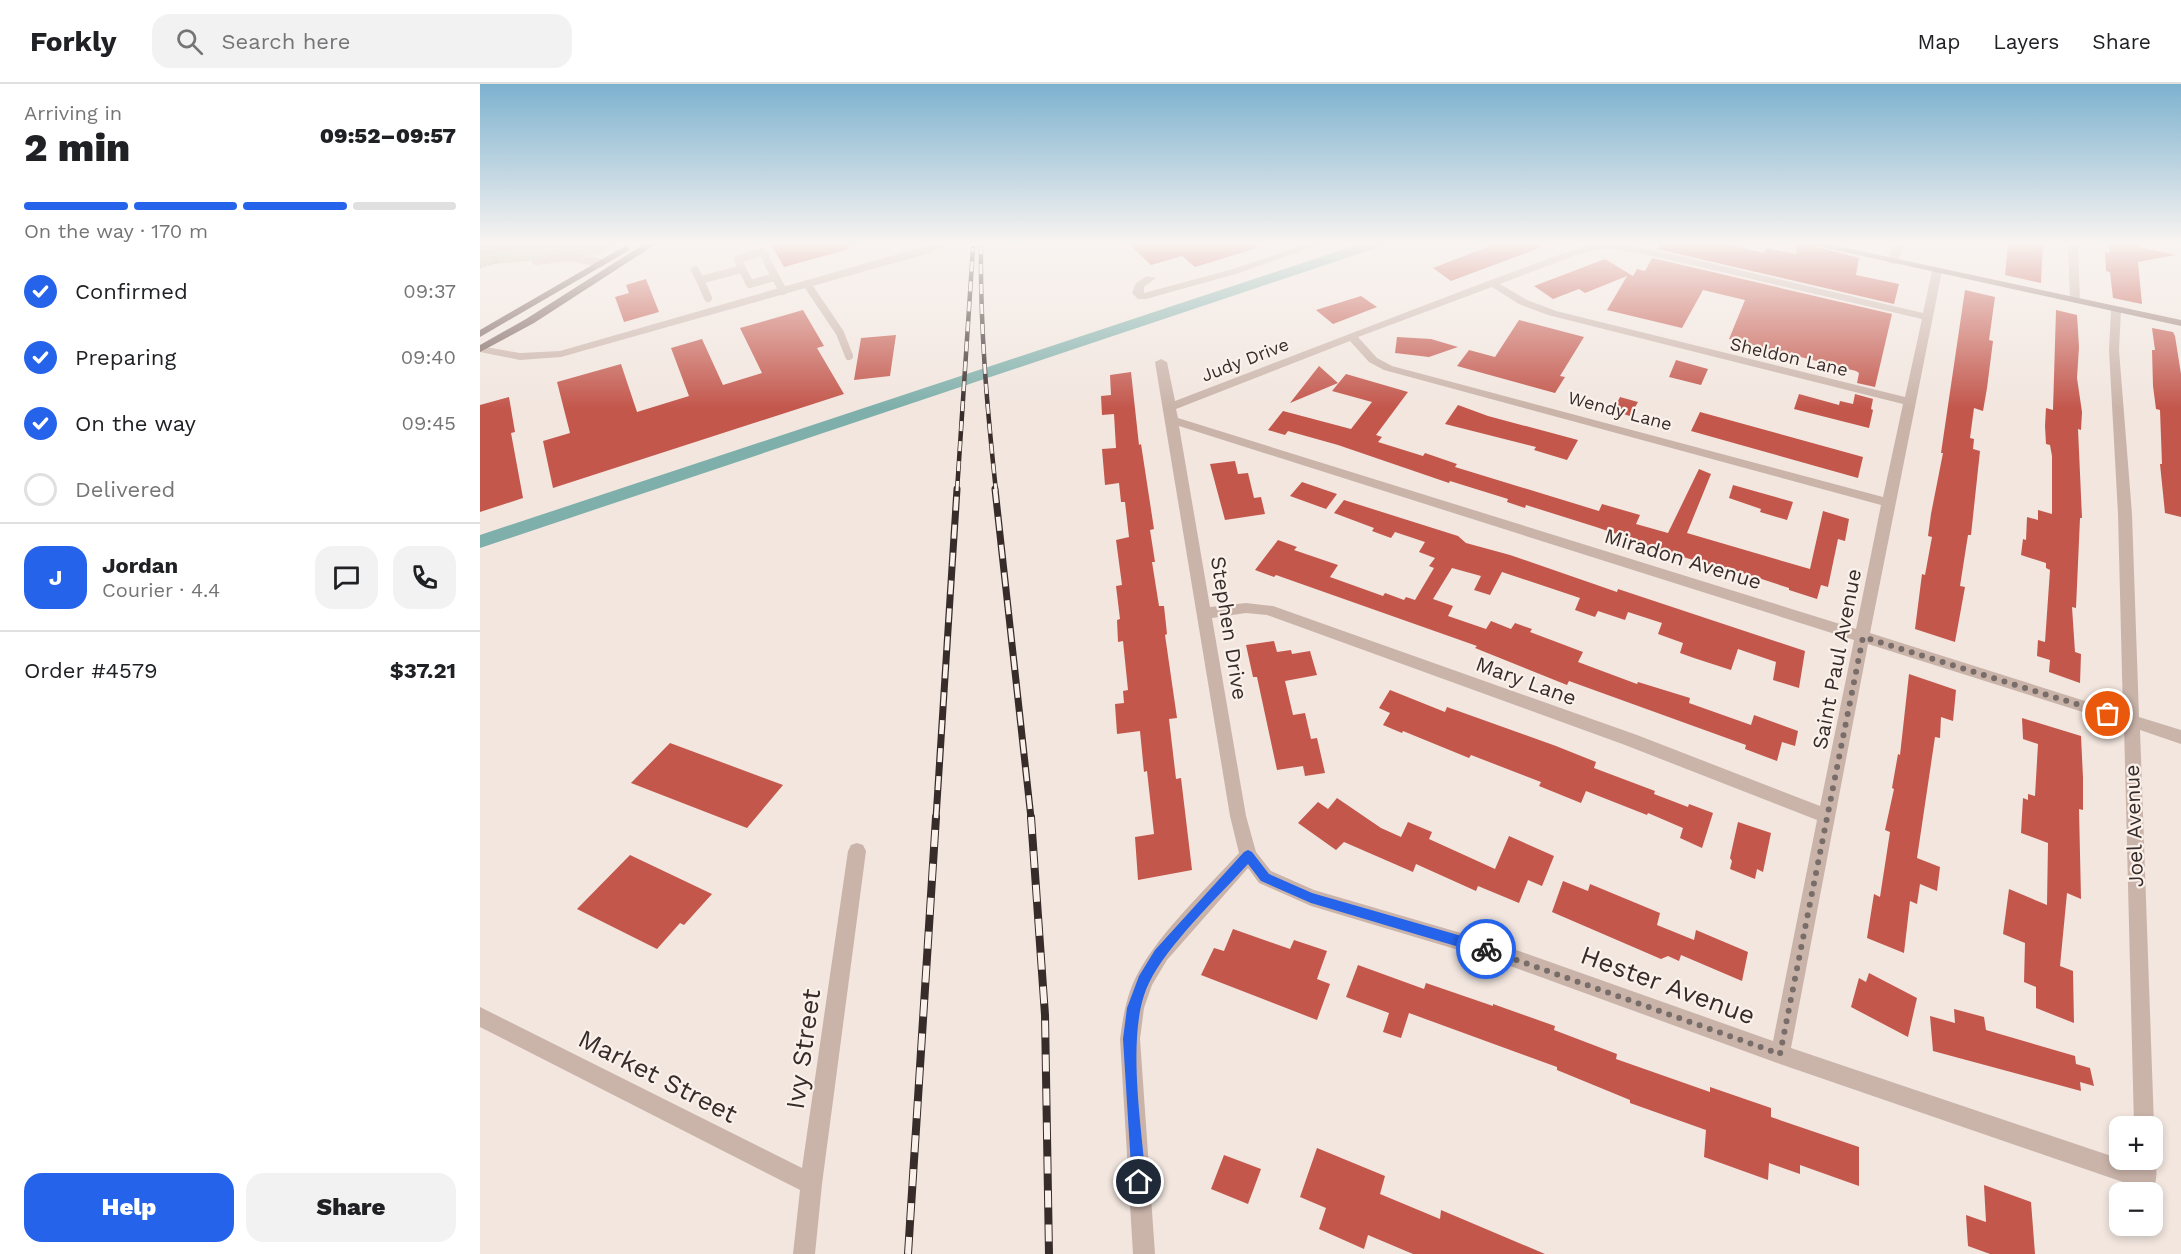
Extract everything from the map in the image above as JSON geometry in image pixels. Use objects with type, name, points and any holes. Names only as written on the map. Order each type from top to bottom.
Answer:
[{"type":"main road","points":[[480,334],[540,299]]},
{"type":"main road","points":[[480,349],[565,299]]},
{"type":"street","points":[[480,349],[526,359],[561,354],[756,299]]},
{"type":"street","name":"Judy Drive","points":[[1172,414],[1352,337],[1452,299]]},
{"type":"street","name":"Sheldon Lane","points":[[1517,299],[1552,313],[1717,356],[1909,402]]},
{"type":"street","name":"Judy Drive","points":[[1848,299],[1927,317]]},
{"type":"street","name":"Saint Paul Avenue","points":[[1780,1054],[1888,503],[1931,299]]},
{"type":"street","points":[[2068,299],[2181,323]]},
{"type":"street","name":"Joel Avenue","points":[[2116,310],[2114,350],[2125,513],[2144,1116]]},
{"type":"street","name":"Wendy Lane","points":[[1352,337],[1373,360],[1388,368],[1888,503]]},
{"type":"street","points":[[1161,362],[1172,414]]},
{"type":"street","name":"Miradon Avenue","points":[[1172,414],[2181,737]]},
{"type":"street","name":"Stephen Drive","points":[[1172,414],[1238,816],[1248,855]]},
{"type":"street","name":"Mary Lane","points":[[1206,613],[1246,608],[1268,610],[1631,741],[1827,816]]},
{"type":"street","name":"Ivy Street","points":[[804,1254],[811,1184],[857,851]]},
{"type":"street","points":[[1144,1254],[1130,1039],[1134,1008],[1144,980],[1160,954],[1248,855]]},
{"type":"street","name":"Hester Avenue","points":[[1248,855],[1265,877],[1311,898],[1502,954],[1780,1054],[2109,1158]]},
{"type":"street","name":"Market Street","points":[[480,1017],[811,1184]]},
{"type":"lane","points":[[817,299],[840,333],[849,356]]},
{"type":"building","points":[[616,299],[654,299],[659,312],[624,322]]},
{"type":"building","points":[[1353,299],[1365,299],[1377,307],[1333,324],[1316,310]]},
{"type":"building","points":[[1614,299],[1698,299],[1682,328],[1607,310]]},
{"type":"building","points":[[1739,299],[1826,299],[1892,314],[1875,387],[1857,383],[1859,373],[1856,371],[1729,339],[1745,300]]},
{"type":"building","points":[[1871,299],[1895,299],[1894,304]]},
{"type":"building","points":[[1964,299],[1995,299],[1989,340],[1993,341],[1983,411],[1974,408],[1970,438],[1974,439],[1973,449],[1980,451],[1971,535],[1968,535],[1960,586],[1965,587],[1955,642],[1915,629],[1922,574],[1925,575],[1932,537],[1928,536],[1943,453],[1941,453]]},
{"type":"building","points":[[2116,299],[2141,299],[2142,304]]},
{"type":"building","points":[[803,310],[824,346],[817,348],[844,394],[553,488],[543,441],[570,433],[557,382],[621,364],[637,412],[689,396],[671,348],[702,339],[723,385],[762,373],[740,328]]},
{"type":"building","points":[[2056,310],[2077,315],[2079,347],[2077,378],[2082,412],[2081,430],[2078,429],[2082,518],[2080,518],[2076,608],[2072,607],[2075,652],[2081,654],[2080,683],[2049,672],[2050,660],[2037,656],[2038,640],[2045,642],[2050,570],[2046,568],[2046,563],[2021,555],[2023,539],[2026,540],[2027,517],[2038,520],[2038,510],[2052,514],[2052,456],[2050,445],[2046,444],[2045,426],[2046,408],[2053,410]]},
{"type":"building","points":[[1519,320],[1584,337],[1560,376],[1565,377],[1555,393],[1457,366],[1469,350],[1495,357]]},
{"type":"building","points":[[2152,328],[2173,332],[2181,374],[2181,517],[2165,513],[2160,464],[2162,464],[2160,410],[2156,409],[2153,386],[2152,350],[2155,350]]},
{"type":"building","points":[[896,335],[890,376],[854,380],[861,338]]},
{"type":"building","points":[[1397,337],[1431,339],[1458,347],[1429,357],[1395,353]]},
{"type":"building","points":[[1676,360],[1708,369],[1701,385],[1669,377]]},
{"type":"building","points":[[1319,366],[1338,383],[1290,403]]},
{"type":"building","points":[[1131,372],[1139,445],[1141,444],[1154,529],[1150,530],[1155,562],[1152,562],[1159,606],[1164,606],[1167,634],[1165,635],[1177,718],[1169,719],[1176,779],[1181,778],[1192,870],[1138,880],[1135,837],[1154,834],[1140,731],[1117,734],[1115,704],[1124,703],[1123,691],[1128,690],[1123,641],[1118,642],[1117,620],[1120,619],[1116,586],[1122,585],[1116,540],[1129,537],[1125,502],[1121,502],[1119,483],[1105,485],[1102,449],[1116,448],[1114,414],[1102,415],[1101,396],[1111,395],[1110,375]]},
{"type":"building","points":[[1346,374],[1408,392],[1376,435],[1382,437],[1378,442],[1423,456],[1425,453],[1457,464],[1455,467],[1599,511],[1602,504],[1640,515],[1636,524],[1668,533],[1699,469],[1711,474],[1687,533],[1810,569],[1823,511],[1849,519],[1845,541],[1838,539],[1828,587],[1821,585],[1817,599],[1725,567],[1724,569],[1639,544],[1640,542],[1526,505],[1525,508],[1507,502],[1508,499],[1450,481],[1449,483],[1338,445],[1288,431],[1285,435],[1268,430],[1283,411],[1351,429],[1372,402],[1332,391]]},
{"type":"building","points":[[1799,394],[1839,405],[1840,401],[1853,404],[1855,394],[1873,399],[1869,428],[1794,409]]},
{"type":"building","points":[[509,397],[515,432],[511,433],[523,498],[480,512],[480,405]]},
{"type":"building","points":[[1620,397],[1638,402],[1630,416],[1613,411]]},
{"type":"building","points":[[1458,405],[1488,416],[1578,440],[1567,460],[1534,450],[1536,447],[1445,424]]},
{"type":"building","points":[[1700,412],[1863,457],[1858,478],[1691,431]]},
{"type":"building","points":[[1235,461],[1238,474],[1248,473],[1254,498],[1261,497],[1265,514],[1225,520],[1210,464]]},
{"type":"building","points":[[1302,482],[1337,494],[1326,509],[1290,496]]},
{"type":"building","points":[[1733,485],[1793,502],[1787,520],[1760,512],[1761,509],[1729,498]]},
{"type":"building","points":[[1344,500],[1458,536],[1466,543],[1510,555],[1617,592],[1618,589],[1805,651],[1799,688],[1773,680],[1776,662],[1738,649],[1731,670],[1694,658],[1680,653],[1683,643],[1658,634],[1662,623],[1628,612],[1625,620],[1598,611],[1595,617],[1575,610],[1580,598],[1502,572],[1490,595],[1474,590],[1481,576],[1452,568],[1433,599],[1453,606],[1448,616],[1486,629],[1491,621],[1511,629],[1515,623],[1532,629],[1530,632],[1583,652],[1578,662],[1637,684],[1638,682],[1690,698],[1689,703],[1751,725],[1754,715],[1798,731],[1795,746],[1782,742],[1777,761],[1745,749],[1746,745],[1569,681],[1567,685],[1475,648],[1477,646],[1276,575],[1274,577],[1255,570],[1278,540],[1297,547],[1294,550],[1338,565],[1330,577],[1383,596],[1385,593],[1404,600],[1406,597],[1415,600],[1434,568],[1429,566],[1435,558],[1419,552],[1425,542],[1395,532],[1391,538],[1372,531],[1374,528],[1334,513]]},
{"type":"building","points":[[1274,641],[1277,652],[1291,650],[1292,654],[1310,651],[1317,675],[1285,681],[1293,715],[1305,713],[1311,739],[1317,738],[1325,773],[1305,776],[1303,766],[1277,770],[1257,677],[1253,677],[1246,645]]},
{"type":"building","points":[[1909,674],[1956,690],[1953,721],[1941,717],[1940,738],[1935,737],[1917,858],[1940,867],[1937,891],[1920,884],[1917,904],[1910,901],[1904,953],[1867,938],[1874,894],[1880,897],[1890,832],[1885,830],[1894,789],[1892,788],[1898,754],[1900,755]]},
{"type":"building","points":[[1390,690],[1445,712],[1447,707],[1556,746],[1596,762],[1594,768],[1655,791],[1654,794],[1688,807],[1689,804],[1713,813],[1702,848],[1680,838],[1683,828],[1648,813],[1647,815],[1586,791],[1581,803],[1539,786],[1541,782],[1471,755],[1469,758],[1383,725],[1390,713],[1379,708]]},
{"type":"building","points":[[2022,718],[2081,736],[2083,810],[2079,809],[2081,899],[2067,893],[2060,966],[2073,971],[2074,1023],[2036,1008],[2036,987],[2024,982],[2025,943],[2003,934],[2009,889],[2047,905],[2048,843],[2021,833],[2023,798],[2028,800],[2028,794],[2035,796],[2038,744],[2023,739]]},
{"type":"building","points":[[670,743],[783,785],[747,828],[631,783]]},
{"type":"building","points":[[1337,798],[1381,828],[1401,837],[1408,822],[1432,832],[1429,839],[1495,869],[1509,836],[1554,856],[1542,886],[1528,880],[1519,903],[1478,886],[1476,891],[1416,864],[1413,872],[1344,842],[1336,850],[1298,823],[1318,802],[1328,809]]},
{"type":"building","points":[[1738,822],[1771,833],[1763,872],[1757,869],[1755,879],[1730,869],[1732,861],[1730,858]]},
{"type":"building","points":[[630,855],[712,894],[684,925],[680,923],[657,949],[577,909]]},
{"type":"building","points":[[1563,881],[1588,891],[1590,884],[1660,913],[1657,925],[1694,940],[1696,930],[1748,952],[1742,981],[1681,955],[1679,961],[1668,956],[1661,959],[1552,912]]},
{"type":"building","points":[[1233,929],[1290,949],[1294,940],[1327,951],[1317,979],[1330,984],[1317,1020],[1201,975],[1214,948],[1224,951]]},
{"type":"building","points":[[1358,965],[1424,989],[1426,983],[1493,1006],[1493,1004],[1555,1026],[1554,1030],[1617,1054],[1616,1059],[1710,1092],[1710,1087],[1771,1108],[1771,1117],[1859,1147],[1859,1186],[1800,1165],[1800,1174],[1769,1163],[1768,1180],[1704,1157],[1706,1130],[1630,1103],[1630,1100],[1557,1070],[1557,1067],[1409,1013],[1401,1038],[1383,1032],[1389,1013],[1346,997]]},
{"type":"building","points":[[1869,973],[1917,998],[1908,1037],[1851,1007],[1859,978],[1866,982]]},
{"type":"building","points":[[1954,1009],[1984,1017],[1986,1030],[2075,1056],[2076,1064],[2090,1068],[2094,1086],[2080,1082],[2081,1091],[1933,1051],[1930,1016],[1955,1023]]},
{"type":"building","points":[[1317,1148],[1385,1176],[1380,1194],[1440,1219],[1441,1210],[1545,1254],[1413,1254],[1368,1235],[1364,1249],[1319,1229],[1326,1208],[1300,1197]]},
{"type":"building","points":[[1224,1155],[1261,1169],[1248,1204],[1211,1189]]},
{"type":"building","points":[[1984,1185],[2031,1202],[2035,1254],[1990,1254],[1968,1246],[1966,1215],[1986,1222]]},
{"type":"waterway","points":[[480,542],[1210,299]]},
{"type":"railway","points":[[957,491],[970,299]]},
{"type":"railway","points":[[982,299],[985,367],[996,491]]},
{"type":"railway","points":[[936,818],[957,489]]},
{"type":"railway","points":[[995,489],[1031,818]]},
{"type":"railway","points":[[908,1254],[936,817]]},
{"type":"railway","points":[[1031,817],[1045,1015],[1049,1254]]},
{"type":"way so far","points":[[1486,949],[1780,1054],[1863,637],[2108,714]]},
{"type":"route","points":[[1139,1182],[1130,1039],[1134,1008],[1144,980],[1160,954],[1248,855],[1265,877],[1311,898],[1486,949]]}]
